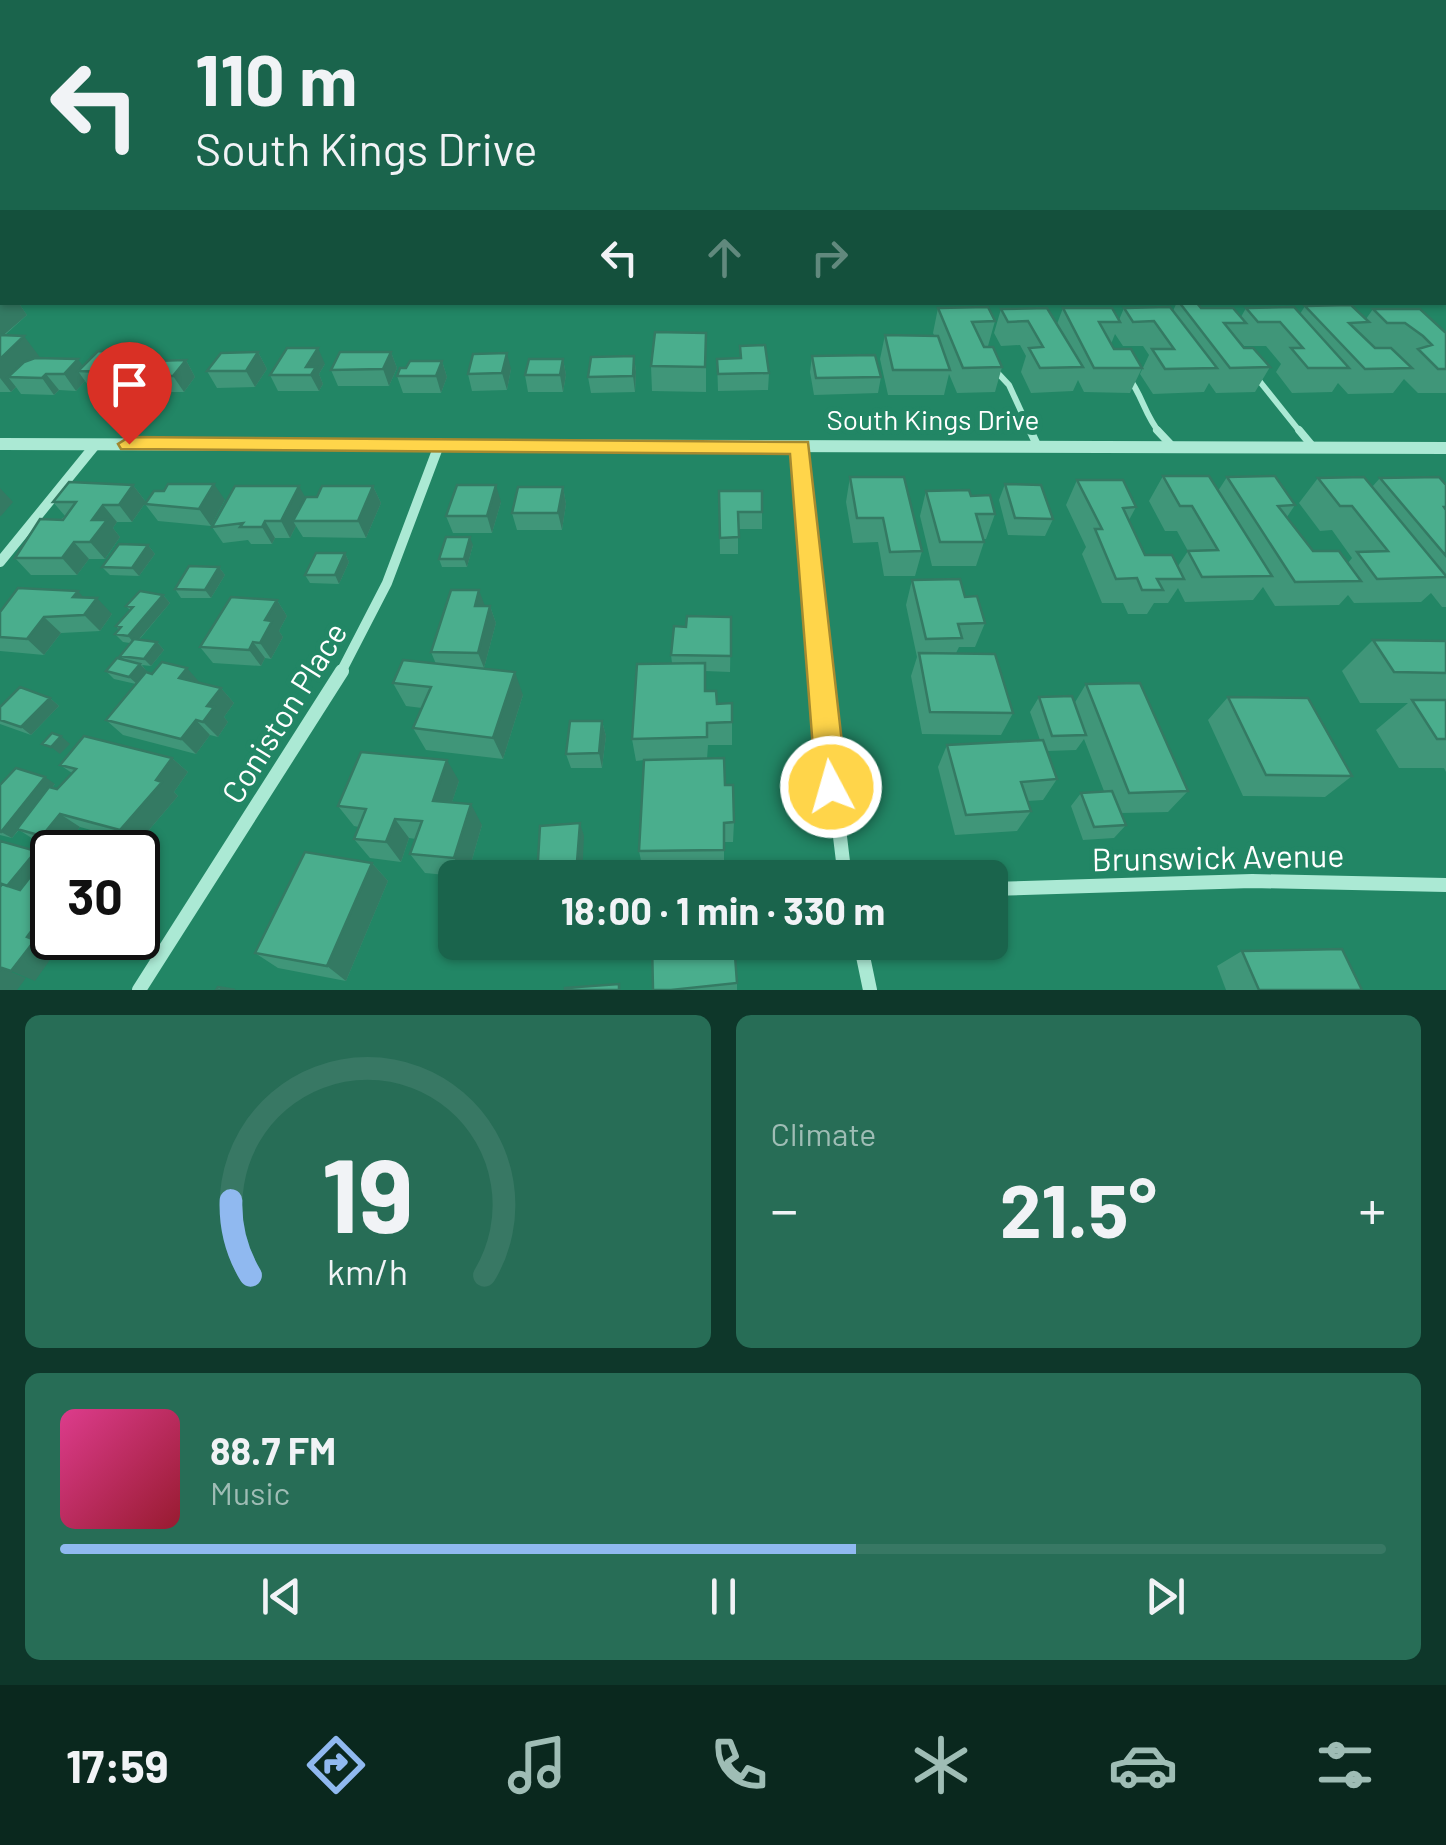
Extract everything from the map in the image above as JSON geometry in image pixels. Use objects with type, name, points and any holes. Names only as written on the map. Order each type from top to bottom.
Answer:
[{"type":"street","name":"South Kings Drive","points":[[0,444],[1446,448]]},
{"type":"street","points":[[0,562],[96,444]]},
{"type":"street","name":"Coniston Place","points":[[139,990],[356,649],[387,584],[439,445]]},
{"type":"street","points":[[800,447],[828,756],[843,860]]},
{"type":"street","name":"Brunswick Avenue","points":[[1008,889],[1252,881],[1446,885]]},
{"type":"street","points":[[864,960],[870,990]]},
{"type":"lane","points":[[985,358],[1009,385],[1038,447]]},
{"type":"lane","points":[[1126,374],[1138,389],[1150,422],[1173,448]]},
{"type":"lane","points":[[1253,374],[1314,448]]},
{"type":"building","points":[[1181,305],[1233,308],[1246,323],[1224,323],[1244,348],[1253,348],[1270,367],[1230,368]]},
{"type":"building","points":[[1351,305],[1369,322],[1349,323],[1375,348],[1391,348],[1412,368],[1365,369],[1305,306]]},
{"type":"building","points":[[988,307],[995,321],[972,322],[984,347],[993,347],[1002,367],[963,368],[938,308]]},
{"type":"building","points":[[1170,307],[1217,368],[1165,369],[1152,349],[1174,349],[1154,321],[1133,322],[1124,308]]},
{"type":"building","points":[[1294,307],[1349,368],[1308,368],[1291,348],[1303,348],[1280,322],[1258,322],[1246,308]]},
{"type":"building","points":[[1047,308],[1083,367],[1040,368],[1029,348],[1043,347],[1028,321],[1008,322],[1001,309]]},
{"type":"building","points":[[1063,308],[1112,308],[1120,322],[1099,322],[1114,349],[1131,349],[1142,368],[1094,368]]},
{"type":"building","points":[[1373,309],[1420,309],[1446,333],[1446,369],[1438,369],[1418,349],[1432,345],[1423,336],[1405,323],[1387,323]]},
{"type":"building","points":[[655,332],[706,333],[705,367],[651,366]]},
{"type":"building","points":[[0,335],[24,336],[0,359]]},
{"type":"building","points":[[885,335],[938,336],[950,370],[893,370]]},
{"type":"building","points":[[765,345],[769,373],[718,374],[717,359],[741,358],[740,346]]},
{"type":"building","points":[[287,348],[318,348],[306,367],[316,367],[311,375],[270,375]]},
{"type":"building","points":[[98,351],[132,352],[113,372],[78,371]]},
{"type":"building","points":[[258,352],[246,371],[207,371],[221,353]]},
{"type":"building","points":[[340,352],[391,352],[383,369],[331,370]]},
{"type":"building","points":[[507,353],[502,373],[468,374],[473,354]]},
{"type":"building","points":[[875,355],[881,377],[816,378],[812,356]]},
{"type":"building","points":[[634,356],[633,376],[588,377],[591,357]]},
{"type":"building","points":[[35,358],[78,359],[64,374],[8,377],[24,362]]},
{"type":"building","points":[[529,359],[563,359],[560,375],[525,375]]},
{"type":"building","points":[[186,360],[173,376],[140,376],[152,361]]},
{"type":"building","points":[[410,361],[442,361],[436,376],[397,376]]},
{"type":"building","points":[[1163,476],[1209,476],[1272,576],[1202,577],[1188,551],[1218,550],[1192,506],[1180,506]]},
{"type":"building","points":[[1275,476],[1295,505],[1278,506],[1313,551],[1339,551],[1361,581],[1295,582],[1227,477]]},
{"type":"building","points":[[850,477],[904,477],[922,551],[890,552],[883,518],[857,518]]},
{"type":"building","points":[[1364,477],[1446,577],[1377,579],[1357,552],[1388,551],[1352,506],[1340,506],[1318,478]]},
{"type":"building","points":[[1439,477],[1446,485],[1446,556],[1380,478]]},
{"type":"building","points":[[1077,480],[1123,480],[1136,507],[1123,508],[1145,555],[1172,555],[1184,579],[1157,579],[1163,590],[1142,590],[1137,578],[1116,579],[1095,529],[1102,529]]},
{"type":"building","points":[[69,482],[133,485],[119,505],[103,505],[92,520],[107,520],[90,542],[74,542],[62,558],[15,558],[40,519],[63,520],[76,502],[53,502]]},
{"type":"building","points":[[168,484],[214,484],[199,509],[145,504],[154,491],[164,491]]},
{"type":"building","points":[[1005,484],[1041,485],[1053,519],[1015,518]]},
{"type":"building","points":[[457,485],[496,485],[487,516],[446,516]]},
{"type":"building","points":[[235,486],[299,486],[281,521],[265,521],[262,527],[240,527],[243,523],[212,527]]},
{"type":"building","points":[[322,486],[373,486],[358,521],[293,521],[306,497],[317,497]]},
{"type":"building","points":[[518,487],[563,487],[558,513],[512,513]]},
{"type":"building","points":[[969,490],[971,496],[990,495],[995,514],[976,514],[984,542],[940,542],[926,491]]},
{"type":"building","points":[[719,491],[762,491],[762,512],[738,512],[739,537],[720,538]]},
{"type":"building","points":[[446,537],[470,537],[464,559],[439,559]]},
{"type":"building","points":[[119,544],[148,545],[132,568],[102,567]]},
{"type":"building","points":[[316,553],[345,553],[335,575],[305,575]]},
{"type":"building","points":[[189,566],[219,567],[205,590],[175,589]]},
{"type":"building","points":[[960,579],[965,597],[977,596],[985,623],[958,624],[962,638],[926,639],[912,580]]},
{"type":"building","points":[[18,588],[78,591],[73,597],[97,598],[84,615],[44,617],[27,639],[0,637],[0,612]]},
{"type":"building","points":[[451,590],[479,590],[475,606],[490,606],[478,653],[431,652]]},
{"type":"building","points":[[140,591],[163,595],[128,636],[115,634],[121,627],[116,626],[133,607],[126,606]]},
{"type":"building","points":[[231,597],[277,600],[265,620],[272,621],[260,643],[253,642],[249,650],[200,647]]},
{"type":"building","points":[[687,616],[731,617],[731,656],[671,655],[674,626],[686,627]]},
{"type":"building","points":[[134,639],[157,642],[144,659],[120,656]]},
{"type":"building","points":[[1373,640],[1446,641],[1446,673],[1394,672]]},
{"type":"building","points":[[919,653],[995,654],[1013,713],[930,712]]},
{"type":"building","points":[[117,658],[140,664],[129,677],[106,671]]},
{"type":"building","points":[[403,660],[515,672],[493,738],[413,728],[431,687],[393,683]]},
{"type":"building","points":[[162,662],[187,668],[179,678],[221,688],[207,706],[214,707],[203,722],[196,720],[181,739],[106,720],[146,672],[152,674]]},
{"type":"building","points":[[705,663],[705,691],[716,691],[717,704],[732,703],[732,722],[707,723],[707,737],[632,739],[637,664]]},
{"type":"building","points":[[1140,683],[1188,791],[1129,793],[1086,684]]},
{"type":"building","points":[[20,687],[50,698],[21,727],[0,720],[0,707]]},
{"type":"building","points":[[1072,696],[1086,735],[1052,736],[1039,697]]},
{"type":"building","points":[[1228,697],[1308,698],[1352,776],[1266,775]]},
{"type":"building","points":[[1412,700],[1446,700],[1446,739],[1437,739]]},
{"type":"building","points":[[570,721],[602,721],[599,753],[566,754]]},
{"type":"building","points":[[52,733],[61,736],[51,747],[42,744]]},
{"type":"building","points":[[84,736],[172,758],[156,780],[162,782],[120,830],[60,814],[47,830],[30,833],[17,829],[49,787],[57,789],[76,769],[60,765]]},
{"type":"building","points":[[1043,740],[1057,779],[1021,782],[1031,811],[966,815],[947,745]]},
{"type":"building","points":[[361,752],[447,760],[433,801],[471,804],[454,858],[410,854],[422,821],[395,819],[386,842],[354,839],[366,809],[338,806]]},
{"type":"building","points":[[724,758],[725,785],[733,785],[734,822],[724,823],[724,850],[639,851],[644,760]]},
{"type":"building","points":[[16,768],[45,777],[1,832],[0,785]]},
{"type":"building","points":[[1112,791],[1126,825],[1094,827],[1081,793]]},
{"type":"building","points":[[580,823],[577,860],[538,860],[540,826]]},
{"type":"building","points":[[0,841],[30,849],[30,858],[7,886],[0,886]]},
{"type":"building","points":[[305,852],[372,863],[327,966],[255,953]]},
{"type":"building","points":[[30,877],[30,946],[11,971],[0,970],[0,887],[2,884],[20,890]]},
{"type":"building","points":[[1342,949],[1362,990],[1259,990],[1242,951]]},
{"type":"building","points":[[652,960],[735,960],[737,983],[653,990]]},
{"type":"building","points":[[619,984],[619,990],[565,990],[565,988]]},
{"type":"route","points":[[129,444],[800,447],[831,787]]}]
